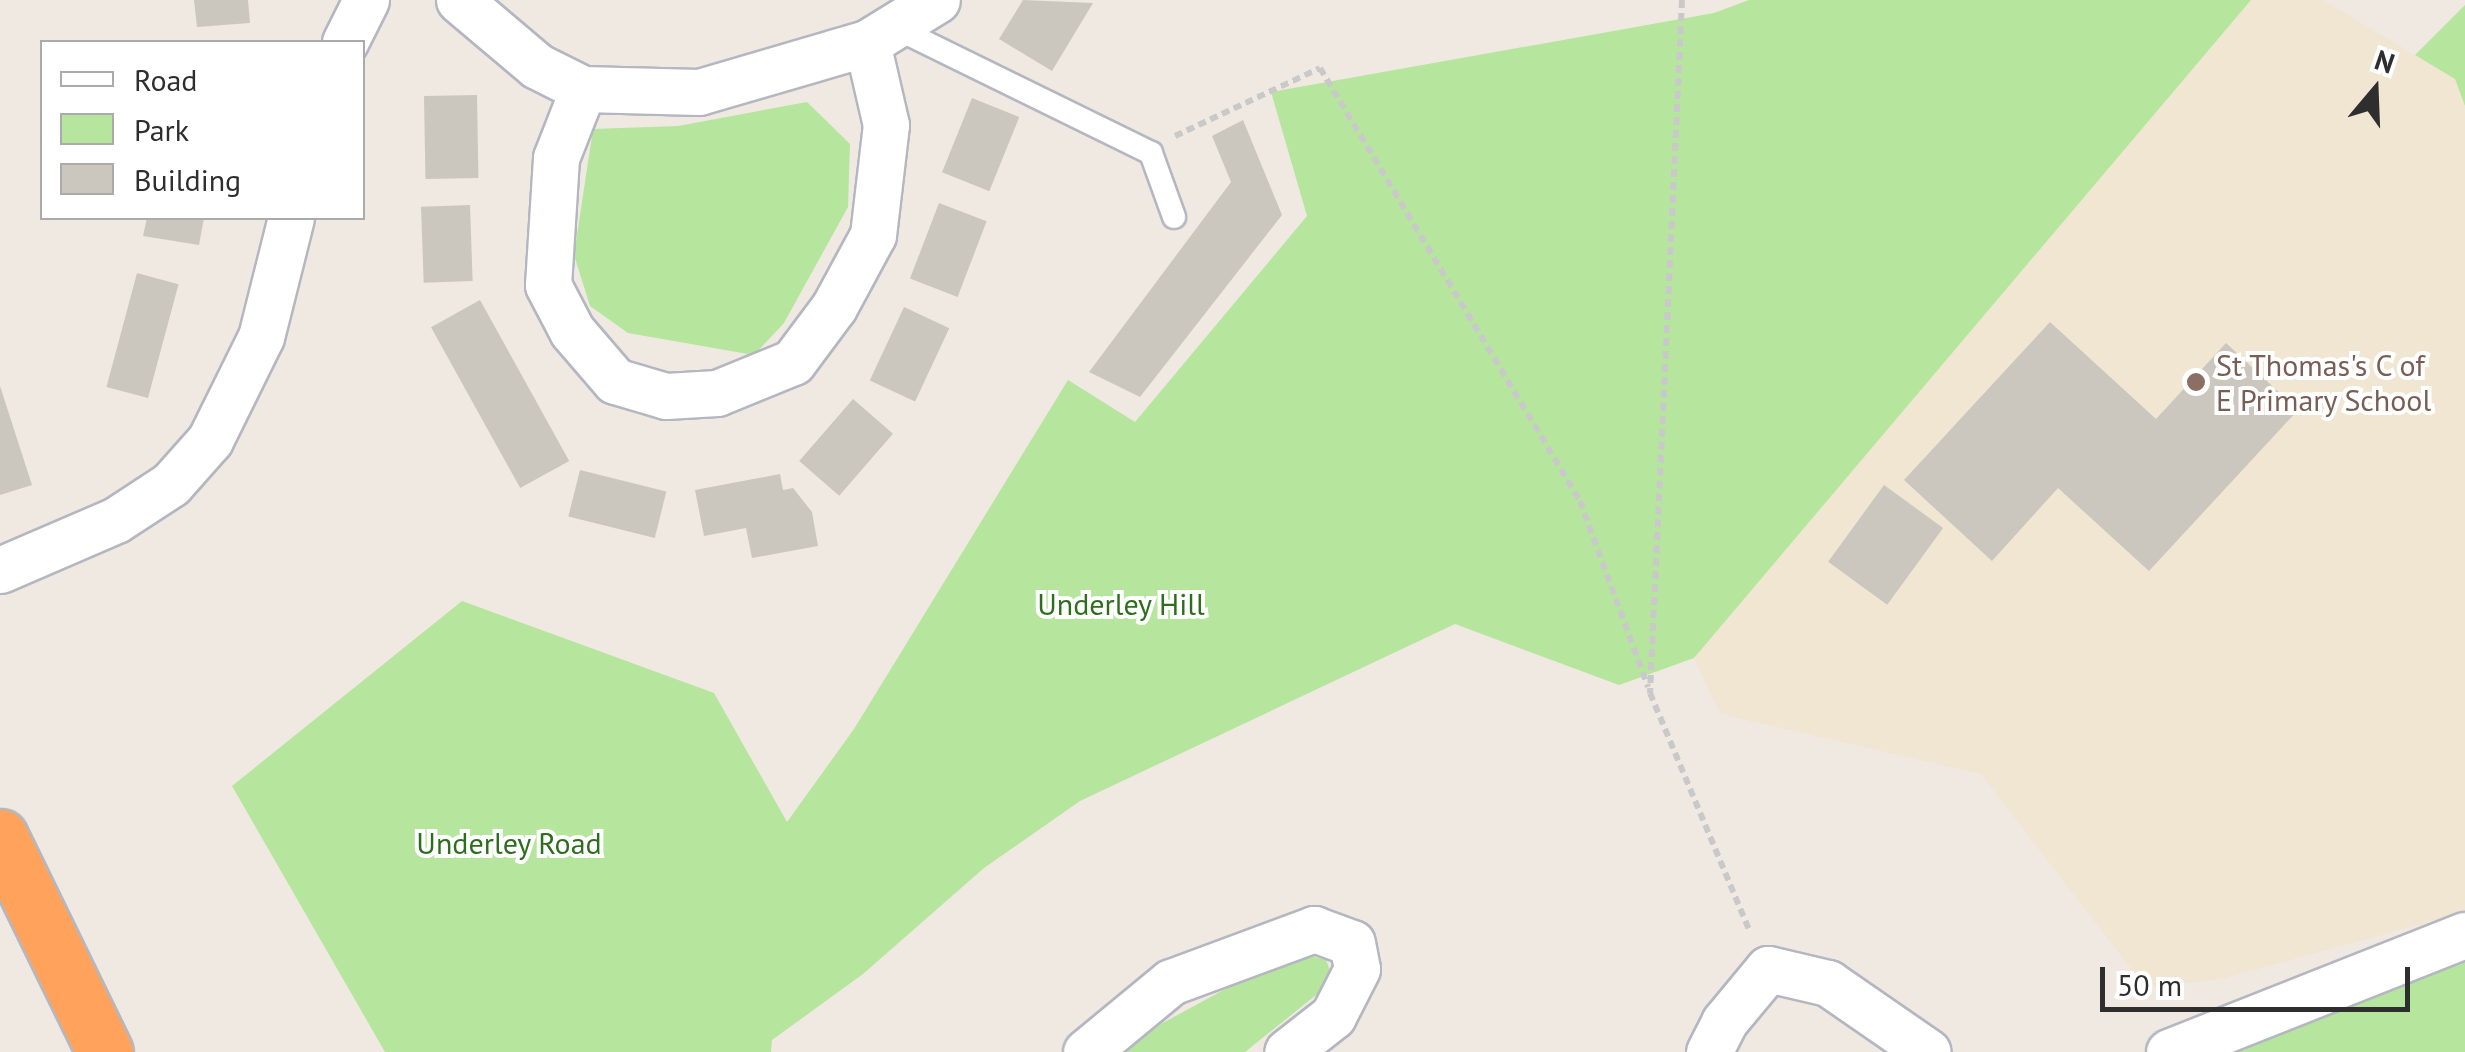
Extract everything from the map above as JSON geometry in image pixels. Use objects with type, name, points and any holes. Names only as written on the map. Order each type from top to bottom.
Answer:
[{"type":"highway","points":[[0,837],[104,1052]]},
{"type":"street","points":[[346,40],[366,0]]},
{"type":"street","points":[[459,0],[538,66],[583,89],[699,92],[882,36],[936,0]]},
{"type":"street","points":[[583,89],[556,158],[548,285],[572,331],[615,381],[666,396],[717,393],[793,362],[834,307],[872,235],[886,124],[882,36]]},
{"type":"street","points":[[0,570],[116,520],[172,484],[210,440],[261,337],[290,220]]},
{"type":"street","points":[[1086,1052],[1172,982],[1314,929],[1352,944],[1357,969],[1332,1016],[1287,1052]]},
{"type":"street","points":[[2168,1052],[2465,935]]},
{"type":"street","points":[[1709,1052],[1724,1022],[1768,969],[1828,983],[1928,1052]]},
{"type":"lane","points":[[882,36],[1151,153],[1174,217]]},
{"type":"path","points":[[1650,693],[1682,0]]},
{"type":"path","points":[[1151,153],[1186,129],[1320,68],[1580,501],[1650,693],[1768,969]]},
{"type":"shaded area","name":"St Thomas's C of E Primary School","points":[[2251,0],[2323,0],[2455,79],[2465,106],[2465,912],[2221,979],[2146,988],[1981,774],[1720,714],[1694,658]]},
{"type":"green space","points":[[1749,0],[2251,0],[1694,658],[1619,685],[1455,624],[1080,801],[984,868],[863,974],[772,1040],[771,1052],[385,1052],[232,786],[462,601],[714,693],[787,822],[854,729],[1068,380],[1135,422],[1307,216],[1271,92],[1714,13]]},
{"type":"green space","points":[[2465,5],[2465,106],[2455,79],[2415,55]]},
{"type":"green space","points":[[807,102],[850,144],[848,207],[784,323],[754,355],[628,333],[590,306],[574,255],[593,129],[678,126]]},
{"type":"green space","points":[[2465,954],[2465,1052],[2199,1052]]},
{"type":"green space","points":[[1311,956],[1326,960],[1331,973],[1321,991],[1245,1052],[1109,1052],[1281,959]]},
{"type":"building","points":[[194,0],[248,0],[250,23],[197,27]]},
{"type":"building","points":[[1023,0],[1093,3],[1052,71],[999,39]]},
{"type":"building","points":[[477,95],[478,178],[425,179],[424,96]]},
{"type":"building","points":[[972,98],[1019,117],[989,191],[942,172]]},
{"type":"building","points":[[1243,120],[1282,215],[1140,397],[1089,372],[1231,182],[1212,136]]},
{"type":"building","points":[[939,203],[987,221],[958,297],[910,279]]},
{"type":"building","points":[[470,205],[473,281],[424,283],[421,207]]},
{"type":"building","points":[[147,220],[204,220],[199,245],[143,236]]},
{"type":"building","points":[[137,273],[179,284],[148,398],[106,387]]},
{"type":"building","points":[[480,300],[569,461],[520,488],[431,327]]},
{"type":"building","points":[[904,307],[949,328],[915,402],[870,380]]},
{"type":"building","points":[[2050,322],[2156,419],[2226,343],[2298,410],[2149,571],[2058,488],[1992,561],[1904,480]]},
{"type":"building","points":[[0,386],[32,485],[0,495]]},
{"type":"building","points":[[853,399],[893,434],[839,496],[799,461]]},
{"type":"building","points":[[580,470],[666,492],[655,538],[568,517]]},
{"type":"building","points":[[780,474],[783,490],[793,488],[812,512],[818,546],[752,558],[746,528],[704,536],[695,490]]},
{"type":"building","points":[[1884,485],[1943,528],[1887,605],[1828,562]]},
{"type":"place","name":"St Thomas's C of E Primary School","points":[[2196,382]]},
{"type":"park label","name":"Underley Hill","points":[[1121,604]]},
{"type":"park label","name":"Underley Road","points":[[509,843]]}]
